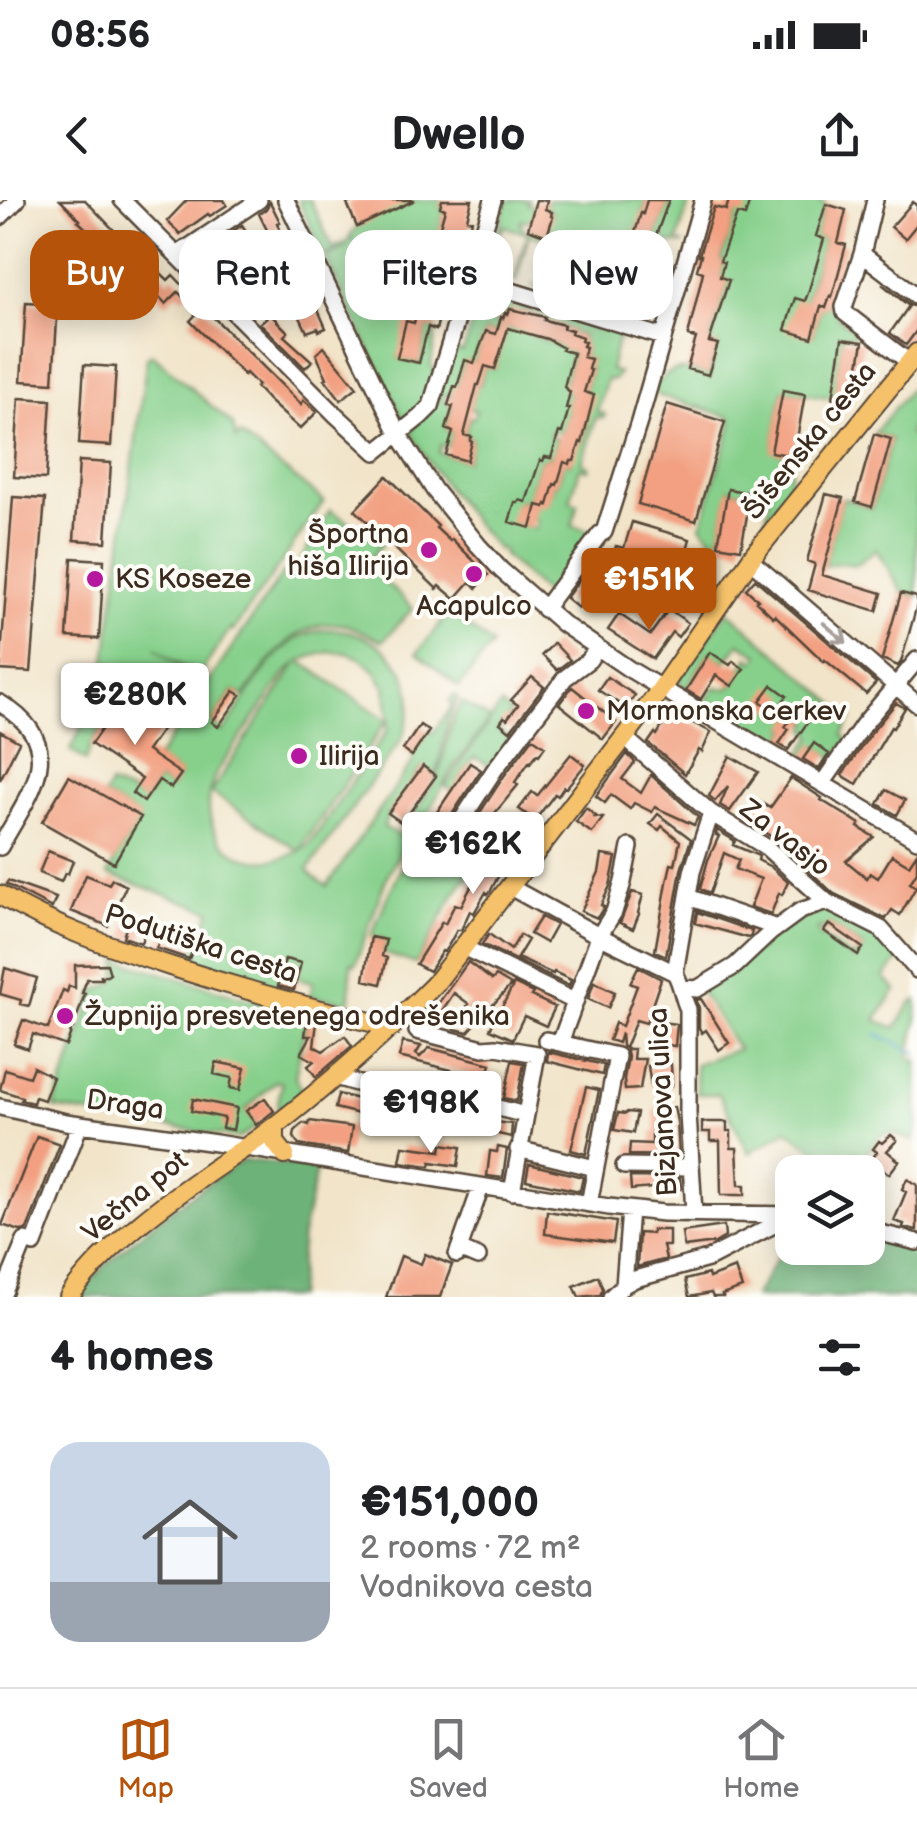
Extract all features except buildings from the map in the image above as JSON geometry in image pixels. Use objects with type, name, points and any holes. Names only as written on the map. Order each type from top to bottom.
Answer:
[{"type":"main road","name":"Šišenska cesta","points":[[244,1148],[335,1077],[434,985],[625,738],[750,560],[913,358]]},
{"type":"main road","name":"Podutiška cesta","points":[[0,895],[35,915],[129,953],[228,985],[392,1027]]},
{"type":"main road","points":[[274,1126],[275,1142],[285,1155]]},
{"type":"main road","name":"Večna pot","points":[[69,1297],[114,1246],[244,1148]]},
{"type":"street","points":[[0,217],[17,200]]},
{"type":"street","points":[[122,200],[376,452],[431,406],[457,320]]},
{"type":"street","points":[[177,256],[259,200]]},
{"type":"street","points":[[286,200],[398,434],[434,490],[478,546],[544,610],[598,648],[917,840]]},
{"type":"street","points":[[484,230],[494,200]]},
{"type":"street","points":[[544,610],[604,532],[702,200]]},
{"type":"street","points":[[875,200],[845,313],[913,358]]},
{"type":"street","points":[[862,254],[917,296]]},
{"type":"street","points":[[513,291],[663,336]]},
{"type":"street","points":[[750,560],[917,704]]},
{"type":"street","points":[[416,838],[442,850],[495,768],[565,678],[598,648]]},
{"type":"street","points":[[822,784],[863,725],[917,660]]},
{"type":"street","points":[[0,703],[25,722],[37,744],[40,760],[36,783],[0,847]]},
{"type":"street","name":"Za vasjo","points":[[625,738],[711,814],[766,848],[827,902],[881,929],[917,970]]},
{"type":"street","name":"Bizjanova ulica","points":[[694,1214],[688,1010],[679,981],[692,872],[711,814]]},
{"type":"street","points":[[512,1192],[526,1115],[548,1045],[574,1001],[599,936],[614,912],[630,846]]},
{"type":"street","points":[[510,887],[697,989],[735,966],[800,911],[827,902]]},
{"type":"street","points":[[688,897],[777,928]]},
{"type":"street","points":[[463,948],[574,1001]]},
{"type":"street","points":[[418,1032],[483,1048],[548,1045],[617,1056],[588,1204]]},
{"type":"street","points":[[335,1077],[394,1094],[457,1098],[526,1115]]},
{"type":"street","name":"Draga","points":[[0,1107],[80,1124],[630,1210],[775,1216]]},
{"type":"street","points":[[2,1297],[25,1241],[34,1244],[80,1124]]},
{"type":"street","points":[[518,1150],[595,1168]]},
{"type":"street","points":[[624,1166],[690,1168]]},
{"type":"street","points":[[478,1257],[458,1252],[482,1187]]},
{"type":"street","points":[[618,1293],[630,1210]]},
{"type":"street","points":[[618,1293],[635,1279],[708,1259],[775,1225]]},
{"type":"street","points":[[885,1234],[917,1242]]},
{"type":"green space","points":[[298,200],[310,200],[324,230],[312,230]]},
{"type":"green space","points":[[406,200],[442,200],[440,207],[445,209],[439,230],[355,230]]},
{"type":"green space","points":[[507,200],[529,200],[528,204],[535,206],[530,222],[522,219],[520,224],[528,231],[551,216],[552,211],[545,209],[547,200],[647,200],[636,230],[533,230],[516,281],[527,234],[503,226],[498,230]]},
{"type":"green space","points":[[690,200],[677,242],[684,244],[673,244],[673,230],[658,230],[669,202]]},
{"type":"green space","points":[[750,200],[820,200],[826,204],[816,236],[824,239],[805,301],[812,338],[821,306],[826,307],[830,296],[841,299],[836,316],[859,335],[843,335],[833,398],[783,390],[772,451],[794,456],[788,490],[765,524],[771,490],[757,488],[751,493],[729,489],[718,545],[701,526],[731,417],[657,395],[652,387],[678,370],[709,375],[718,345],[709,342],[729,281],[720,277],[724,263],[721,260],[737,214]]},
{"type":"green space","points":[[325,231],[333,248],[345,242],[345,246],[325,256]]},
{"type":"green space","points":[[345,247],[345,298],[326,259]]},
{"type":"green space","points":[[513,298],[533,304],[533,314],[513,312]]},
{"type":"green space","points":[[355,320],[415,320],[398,358],[419,363],[428,327],[436,329],[431,366],[436,371],[429,403],[405,423]]},
{"type":"green space","points":[[472,320],[492,320],[498,327],[532,333],[573,353],[564,386],[570,392],[562,433],[552,430],[550,436],[557,438],[551,458],[540,460],[526,502],[520,500],[510,521],[535,529],[537,505],[548,504],[564,462],[570,464],[582,442],[588,424],[584,392],[591,370],[591,360],[583,357],[586,347],[582,336],[544,320],[588,320],[629,332],[628,339],[618,337],[610,370],[619,373],[614,380],[607,379],[597,412],[605,414],[604,418],[596,417],[582,463],[589,466],[588,470],[580,468],[570,501],[578,504],[572,526],[588,530],[592,540],[551,591],[543,592],[502,554],[501,548],[498,550],[441,479],[411,433],[454,350],[463,352]],"holes":[[[486,331],[504,336],[495,369],[485,366],[470,408],[476,411],[464,435],[471,437],[472,442],[467,461],[439,453],[441,445],[449,447],[453,432],[446,429],[453,406],[442,400],[444,394],[451,396],[457,387],[465,361],[474,363]]]},
{"type":"green space","points":[[152,354],[233,425],[236,439],[240,435],[324,501],[198,677],[155,648],[196,679],[164,726],[121,698],[91,744],[86,761],[70,750],[91,706],[106,660],[147,357]]},
{"type":"green space","points":[[917,380],[917,405],[909,434],[917,437],[917,596],[902,592],[876,549],[856,565],[824,566],[843,498],[872,508],[891,439],[874,434]]},
{"type":"green space","points":[[330,510],[383,544],[365,563],[413,608],[383,641],[345,625],[327,624],[298,635],[274,656],[244,696],[233,691],[212,722],[223,732],[274,658],[312,632],[348,632],[366,638],[395,660],[410,693],[410,711],[402,739],[308,870],[314,877],[327,886],[414,760],[412,756],[429,731],[433,733],[453,705],[449,701],[454,695],[458,698],[448,721],[436,776],[422,767],[388,814],[384,827],[407,840],[387,876],[355,965],[351,963],[350,1002],[310,996],[313,982],[297,978],[301,963],[285,960],[277,989],[187,964],[211,911],[108,874],[140,817],[104,796],[110,785],[144,801],[159,780],[171,788],[180,774],[157,758],[283,573],[295,570]],"holes":[[[330,652],[362,659],[385,687],[389,717],[387,731],[309,845],[300,850],[387,720],[300,661]],[[297,663],[211,791],[216,773],[284,675]],[[211,792],[298,851],[266,860],[246,858],[218,836],[210,818]]]},
{"type":"green space","points":[[728,611],[852,718],[843,735],[848,740],[834,758],[814,744],[803,759],[799,757],[813,736],[807,730],[810,719],[798,710],[775,745],[706,700],[715,687],[732,686],[749,657],[755,662],[759,655],[740,643],[725,662],[709,653],[685,691],[679,679]]},
{"type":"green space","points":[[453,615],[492,645],[459,687],[417,653],[443,620]]},
{"type":"green space","points":[[462,702],[490,719],[450,772],[424,820],[415,812],[438,777],[452,721]]},
{"type":"green space","points":[[501,705],[511,713],[498,730],[512,740],[492,767],[474,757],[456,784],[469,793],[469,799],[445,786]]},
{"type":"green space","points":[[462,830],[493,842],[455,893],[416,964],[383,953],[385,940],[371,937],[415,843],[445,859]]},
{"type":"green space","points":[[821,908],[877,930],[901,957],[884,978],[896,990],[876,1020],[896,1028],[917,1000],[909,1057],[917,1060],[917,1129],[913,1141],[889,1132],[881,1135],[865,1155],[854,1151],[850,1155],[822,1155],[787,1130],[749,1153],[719,1094],[697,1094],[695,1064],[738,1049],[700,991],[775,934]],"holes":[[[829,924],[863,947],[853,958],[817,930],[824,931]]]},
{"type":"green space","points":[[118,960],[307,1017],[295,1077],[303,1091],[281,1109],[277,1108],[282,1083],[276,1081],[246,1109],[257,1126],[239,1138],[54,1108],[95,991],[117,979]]},
{"type":"green space","points":[[243,1160],[317,1167],[302,1235],[297,1297],[77,1297],[134,1239]]},
{"type":"green space","points":[[885,1241],[917,1248],[917,1297],[754,1297],[775,1261],[775,1265],[885,1265]]},
{"type":"waterway","points":[[876,1034],[917,1053]]},
{"type":"place","name":"Športna hiša Ilirija","points":[[429,550]]},
{"type":"place","name":"Acapulco","points":[[474,574]]},
{"type":"place","name":"KS Koseze","points":[[95,579]]},
{"type":"place","name":"Mormonska cerkev","points":[[586,711]]},
{"type":"place","name":"Ilirija","points":[[299,756]]},
{"type":"place","name":"Župnija presvetenega odrešenika","points":[[65,1016]]}]
